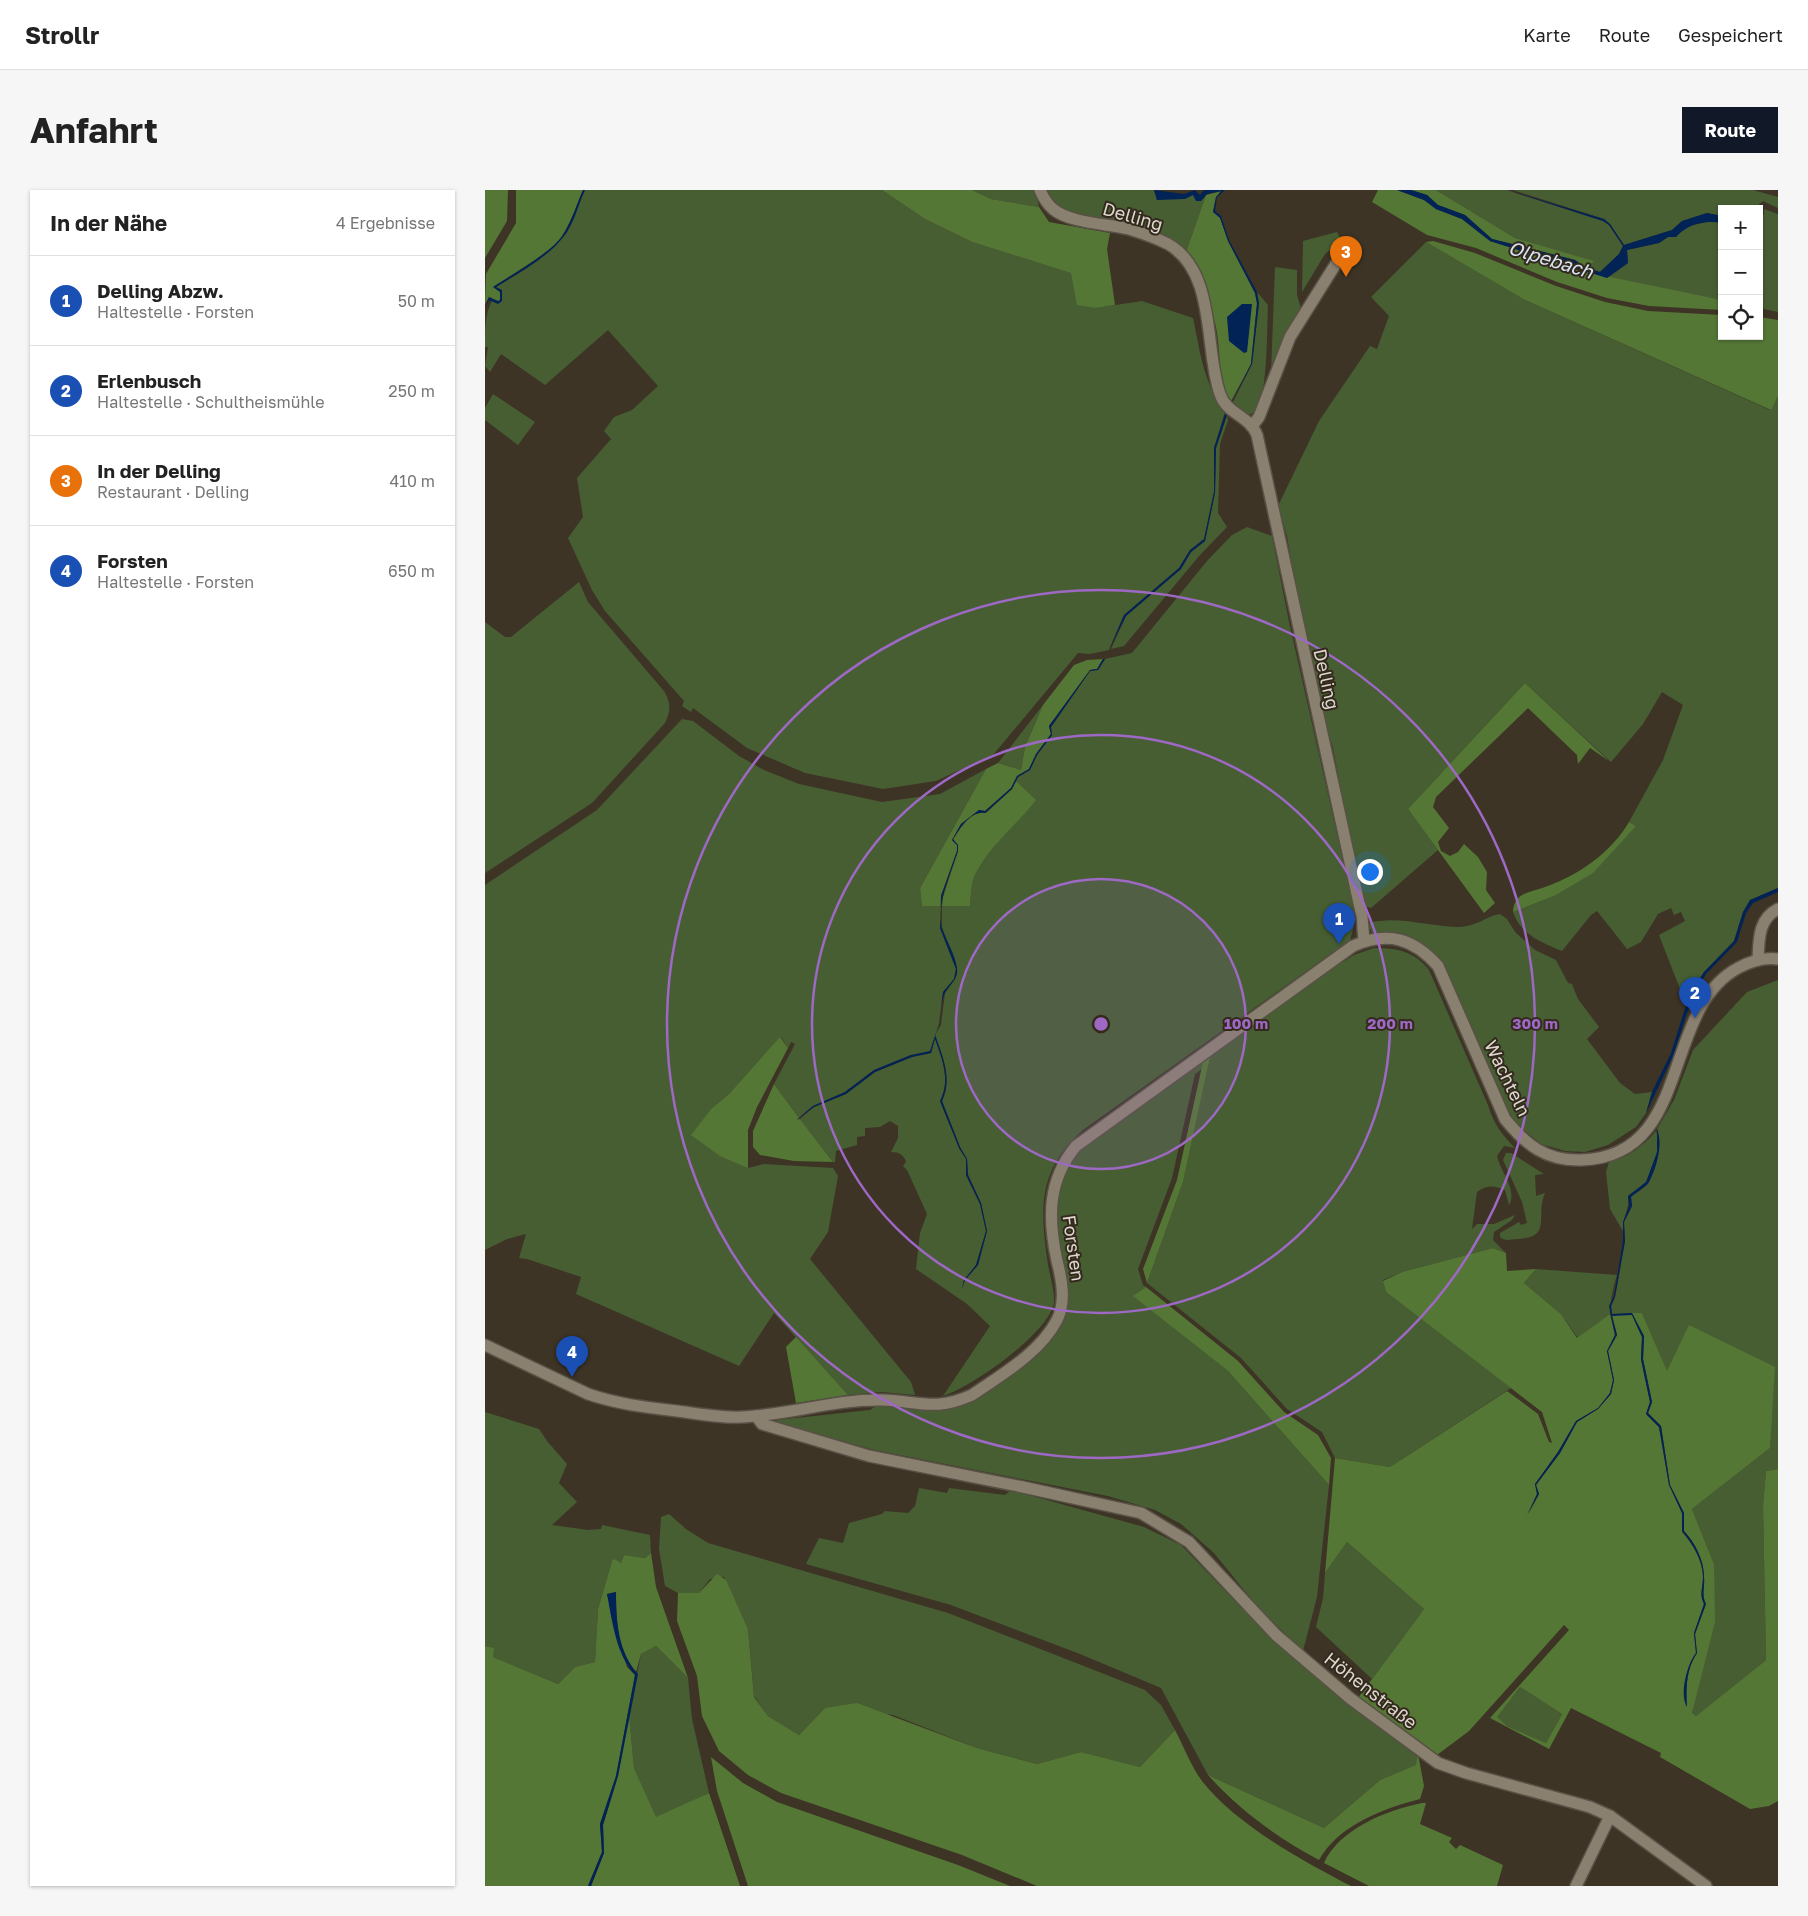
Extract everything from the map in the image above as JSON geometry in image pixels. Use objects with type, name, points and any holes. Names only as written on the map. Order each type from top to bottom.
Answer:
[{"type":"street","name":"Delling","points":[[1040,190],[1054,210],[1069,217],[1129,229],[1168,245],[1179,252],[1192,269],[1199,286],[1211,334],[1216,381],[1221,396],[1227,408],[1252,426],[1259,446],[1362,917],[1364,941]]},
{"type":"street","points":[[1252,426],[1259,417],[1290,337],[1342,254]]},
{"type":"street","points":[[1778,909],[1765,920],[1760,933],[1758,960],[1778,959]]},
{"type":"street","name":"Wachteln","points":[[1364,941],[1385,938],[1399,939],[1426,953],[1438,966],[1505,1118],[1517,1135],[1536,1150],[1551,1157],[1569,1160],[1602,1157],[1627,1146],[1641,1136],[1655,1119],[1667,1098],[1695,1018],[1701,1007],[1713,989],[1731,972],[1758,960]]},
{"type":"street","name":"Forsten","points":[[485,1345],[602,1399],[628,1405],[720,1416],[756,1416],[848,1402],[882,1400],[941,1405],[972,1395],[1008,1370],[1038,1345],[1052,1329],[1060,1312],[1063,1292],[1053,1244],[1050,1204],[1060,1169],[1076,1146],[1344,952],[1364,941]]},
{"type":"street","name":"Höhenstraße","points":[[756,1416],[762,1424],[869,1456],[1141,1514],[1189,1542],[1276,1635],[1351,1699],[1438,1763],[1473,1775],[1590,1807],[1610,1816],[1706,1886]]},
{"type":"street","points":[[1576,1886],[1610,1816]]},
{"type":"green space","points":[[485,190],[508,190],[507,221],[485,258]]},
{"type":"green space","points":[[516,190],[583,190],[569,223],[559,240],[542,255],[494,287],[500,292],[500,300],[498,302],[489,297],[485,304],[486,274],[516,223]]},
{"type":"green space","points":[[585,190],[882,190],[925,219],[972,242],[1072,273],[1096,308],[1142,301],[1193,318],[1207,379],[1225,412],[1214,448],[1214,492],[1204,540],[1190,550],[1179,568],[1124,615],[1109,650],[1090,654],[1078,653],[993,755],[936,781],[883,789],[805,773],[747,748],[693,708],[691,712],[682,706],[684,701],[605,611],[592,590],[568,538],[583,517],[577,478],[611,439],[604,431],[614,417],[632,410],[658,386],[608,330],[545,385],[501,354],[490,372],[485,366],[488,347],[485,347],[486,323],[488,310],[499,290],[496,287],[527,268],[566,234]]},
{"type":"green space","points":[[882,190],[972,190],[991,199],[1039,207],[1049,222],[1110,233],[1107,249],[1115,305],[1096,308],[1077,305],[1071,273],[972,242],[925,219]]},
{"type":"green space","points":[[972,190],[1035,190],[1039,207],[991,199]]},
{"type":"green space","points":[[1046,190],[1154,190],[1157,200],[1193,195],[1201,201],[1206,195],[1186,252],[1160,235],[1146,230],[1116,221],[1069,212],[1058,206]]},
{"type":"green space","points":[[1378,190],[1397,190],[1424,200],[1436,209],[1462,219],[1490,241],[1571,266],[1576,270],[1718,299],[1718,310],[1649,306],[1607,298],[1557,282],[1476,248],[1427,235],[1372,202]]},
{"type":"green space","points":[[1411,190],[1436,190],[1515,238],[1594,261],[1587,268],[1575,260],[1492,239],[1465,215],[1438,205],[1427,195]]},
{"type":"green space","points":[[1436,190],[1507,190],[1603,221],[1609,225],[1623,246],[1619,254],[1600,272],[1587,268],[1593,261],[1515,238]]},
{"type":"green space","points":[[1513,190],[1753,190],[1778,197],[1778,208],[1763,201],[1758,205],[1718,205],[1718,215],[1707,213],[1682,221],[1672,230],[1624,245],[1610,224],[1604,219]]},
{"type":"green space","points":[[1222,191],[1216,197],[1213,212],[1220,217],[1228,241],[1255,293],[1257,304],[1251,364],[1230,403],[1223,385],[1216,327],[1203,289],[1186,252],[1206,195]]},
{"type":"green space","points":[[1764,209],[1778,214],[1778,312],[1763,309]]},
{"type":"green space","points":[[1711,221],[1718,222],[1718,299],[1607,278],[1628,263],[1627,250],[1659,243],[1668,237],[1676,237],[1685,227]]},
{"type":"green space","points":[[1337,232],[1342,241],[1325,254],[1302,292],[1303,241]]},
{"type":"green space","points":[[1433,241],[1475,253],[1556,286],[1605,302],[1648,311],[1718,315],[1718,340],[1763,340],[1763,318],[1778,320],[1778,396],[1771,410],[1523,299],[1426,242]]},
{"type":"green space","points":[[1426,242],[1523,299],[1770,410],[1778,396],[1778,888],[1750,900],[1743,912],[1734,941],[1704,972],[1689,994],[1680,989],[1659,935],[1685,921],[1681,912],[1674,915],[1671,908],[1658,914],[1641,942],[1627,949],[1597,911],[1591,915],[1562,951],[1526,932],[1516,920],[1513,912],[1554,896],[1636,826],[1629,822],[1663,760],[1683,705],[1662,692],[1643,724],[1611,762],[1525,683],[1408,809],[1438,850],[1371,908],[1362,905],[1333,748],[1323,714],[1297,595],[1287,536],[1278,506],[1319,421],[1370,346],[1377,349],[1389,316],[1371,297]]},
{"type":"green space","points":[[1275,267],[1297,270],[1297,295],[1302,312],[1271,373]]},
{"type":"green space","points":[[1257,292],[1268,305],[1265,379],[1259,406],[1255,412],[1249,414],[1232,404],[1252,364],[1259,304]]},
{"type":"green space","points":[[493,394],[535,422],[518,445],[485,420],[485,408]]},
{"type":"green space","points":[[1227,415],[1228,420],[1220,444],[1218,513],[1227,527],[1200,555],[1124,646],[1111,649],[1126,616],[1181,569],[1191,552],[1205,541],[1215,493],[1216,448]]},
{"type":"green space","points":[[1247,527],[1272,536],[1289,622],[1356,918],[1350,940],[1083,1130],[1068,1145],[1057,1160],[1050,1176],[1045,1191],[1043,1208],[1045,1245],[1054,1299],[1049,1316],[1024,1344],[1007,1358],[972,1382],[943,1396],[990,1326],[967,1304],[916,1269],[920,1233],[927,1214],[907,1170],[903,1166],[906,1162],[904,1157],[899,1153],[891,1152],[898,1138],[898,1126],[890,1121],[880,1127],[865,1128],[865,1136],[857,1137],[857,1145],[836,1151],[835,1162],[833,1162],[800,1119],[814,1107],[846,1094],[875,1072],[912,1057],[931,1053],[935,1038],[943,1062],[945,1077],[945,1085],[940,1101],[959,1148],[966,1159],[966,1175],[980,1204],[986,1231],[976,1265],[964,1280],[962,1288],[965,1280],[978,1265],[987,1231],[981,1203],[968,1175],[967,1159],[960,1147],[942,1101],[947,1084],[947,1076],[944,1060],[935,1035],[941,1025],[945,993],[955,979],[957,969],[942,927],[942,906],[970,906],[973,882],[981,864],[1035,800],[1016,781],[1018,777],[1030,770],[1037,755],[1052,735],[1051,727],[1090,671],[1098,670],[1105,659],[1132,653],[1207,561],[1232,535]]},
{"type":"green space","points":[[579,582],[588,602],[664,691],[669,703],[668,715],[665,723],[592,803],[485,873],[485,622],[505,637],[511,637]]},
{"type":"green space","points":[[1103,659],[1097,669],[1090,670],[1049,726],[1051,734],[1036,754],[1029,769],[1017,776],[1011,788],[985,811],[979,810],[961,824],[952,840],[957,845],[957,851],[941,896],[941,906],[922,906],[920,888],[986,769],[998,763],[1021,770],[1025,747],[1043,705],[1074,665],[1087,660]]},
{"type":"green space","points":[[1525,683],[1609,761],[1590,748],[1578,764],[1577,755],[1528,708],[1436,797],[1433,807],[1449,828],[1438,842],[1441,851],[1450,856],[1458,852],[1464,844],[1478,857],[1487,872],[1486,890],[1495,903],[1484,913],[1408,809]]},
{"type":"green space","points":[[1043,705],[1025,747],[1021,770],[998,763]]},
{"type":"green space","points":[[682,719],[693,721],[739,756],[764,770],[799,784],[882,802],[940,794],[986,769],[920,888],[922,906],[941,906],[940,928],[956,969],[954,979],[943,992],[939,1024],[930,1052],[911,1055],[874,1070],[845,1092],[813,1106],[799,1118],[774,1084],[795,1044],[791,1042],[788,1048],[781,1037],[729,1094],[712,1108],[748,1168],[764,1164],[833,1168],[838,1176],[828,1232],[810,1259],[911,1382],[915,1395],[882,1392],[848,1395],[774,1313],[739,1366],[576,1294],[581,1277],[519,1258],[526,1234],[507,1239],[485,1250],[485,885],[597,810]]},
{"type":"green space","points":[[1016,781],[1036,800],[981,864],[973,882],[970,906],[942,906],[943,897],[958,851],[958,845],[953,840],[971,817],[975,814],[986,813],[1012,789]]},
{"type":"green space","points":[[1629,822],[1636,826],[1593,873],[1554,896],[1513,912],[1515,902],[1522,895],[1551,885],[1587,866],[1615,841]]},
{"type":"green space","points":[[1500,914],[1507,919],[1515,932],[1535,950],[1556,960],[1568,983],[1572,984],[1578,999],[1599,1027],[1587,1039],[1620,1083],[1635,1094],[1652,1092],[1646,1113],[1636,1127],[1608,1145],[1585,1152],[1565,1151],[1541,1144],[1518,1125],[1507,1110],[1428,950],[1372,933],[1368,923],[1391,920],[1460,927],[1472,925]]},
{"type":"green space","points":[[1374,948],[1405,952],[1417,959],[1429,970],[1495,1123],[1515,1148],[1504,1146],[1497,1156],[1510,1187],[1511,1199],[1509,1205],[1505,1190],[1490,1186],[1477,1192],[1472,1229],[1477,1224],[1494,1224],[1515,1215],[1512,1220],[1494,1232],[1493,1240],[1506,1253],[1493,1248],[1402,1272],[1383,1280],[1386,1292],[1511,1388],[1390,1467],[1335,1458],[1322,1432],[1287,1409],[1241,1358],[1147,1283],[1183,1182],[1208,1065],[1195,1074],[1172,1178],[1138,1269],[1143,1285],[1146,1287],[1134,1296],[1228,1371],[1329,1485],[1317,1597],[1303,1651],[1261,1611],[1214,1553],[1181,1524],[1155,1510],[1108,1496],[874,1450],[776,1422],[777,1420],[870,1410],[879,1404],[976,1399],[1062,1319],[1056,1192],[1071,1157],[1341,959],[1343,962],[1354,955]]},
{"type":"green space","points":[[1778,980],[1778,1469],[1766,1471],[1763,1506],[1766,1660],[1696,1716],[1692,1714],[1714,1564],[1692,1509],[1770,1448],[1667,1372],[1642,1313],[1612,1314],[1611,1306],[1615,1297],[1625,1241],[1624,1222],[1632,1206],[1631,1197],[1649,1182],[1652,1176],[1659,1149],[1657,1129],[1674,1100],[1693,1050],[1747,992]]},
{"type":"green space","points":[[780,1037],[788,1048],[757,1107],[748,1130],[748,1168],[720,1156],[691,1135],[712,1108],[729,1094]]},
{"type":"green space","points":[[1210,1057],[1183,1182],[1147,1283],[1143,1269],[1177,1180],[1203,1062]]},
{"type":"green space","points":[[774,1084],[799,1118],[797,1120],[800,1119],[833,1162],[794,1161],[760,1155],[753,1147],[753,1131]]},
{"type":"green space","points":[[1656,1131],[1658,1143],[1655,1162],[1645,1182],[1628,1196],[1623,1231],[1610,1209],[1606,1172],[1609,1162],[1635,1150]]},
{"type":"green space","points":[[1506,1153],[1511,1153],[1544,1174],[1535,1175],[1536,1196],[1545,1193],[1542,1201],[1541,1224],[1536,1234],[1529,1237],[1509,1240],[1500,1237],[1500,1233],[1519,1222],[1521,1225],[1527,1223],[1522,1202],[1503,1160]]},
{"type":"green space","points":[[1493,1248],[1506,1253],[1507,1271],[1536,1269],[1524,1283],[1561,1314],[1577,1338],[1610,1314],[1615,1335],[1607,1351],[1613,1380],[1610,1393],[1598,1408],[1576,1421],[1558,1452],[1535,1484],[1537,1494],[1528,1515],[1539,1494],[1536,1485],[1560,1453],[1577,1422],[1598,1409],[1611,1394],[1614,1380],[1608,1351],[1617,1335],[1612,1315],[1632,1315],[1642,1337],[1641,1360],[1650,1402],[1646,1414],[1659,1427],[1669,1485],[1682,1513],[1682,1532],[1697,1553],[1703,1571],[1701,1594],[1704,1604],[1694,1633],[1696,1653],[1687,1672],[1686,1707],[1689,1672],[1697,1653],[1695,1634],[1706,1604],[1703,1594],[1704,1571],[1698,1552],[1684,1531],[1684,1513],[1670,1485],[1661,1426],[1648,1413],[1652,1402],[1643,1359],[1644,1336],[1632,1313],[1642,1313],[1667,1371],[1689,1325],[1775,1367],[1770,1448],[1692,1509],[1714,1564],[1715,1622],[1692,1713],[1696,1716],[1766,1660],[1763,1506],[1766,1471],[1778,1469],[1778,1801],[1769,1806],[1750,1809],[1660,1757],[1661,1753],[1571,1708],[1549,1749],[1490,1718],[1569,1630],[1564,1625],[1469,1731],[1437,1755],[1358,1698],[1424,1609],[1347,1542],[1325,1573],[1335,1458],[1390,1467],[1507,1391],[1538,1414],[1549,1442],[1552,1443],[1542,1412],[1386,1292],[1383,1281],[1402,1272]],"holes":[[[1520,1687],[1562,1714],[1546,1743],[1507,1726],[1497,1717]]]},
{"type":"green space","points":[[1536,1269],[1617,1275],[1610,1314],[1578,1338],[1561,1314],[1524,1283]]},
{"type":"green space","points":[[1146,1287],[1238,1361],[1284,1412],[1318,1435],[1331,1458],[1329,1485],[1228,1371],[1133,1296]]},
{"type":"green space","points":[[796,1337],[848,1395],[796,1403],[786,1347]]},
{"type":"green space","points":[[485,1412],[539,1429],[567,1464],[559,1483],[577,1502],[552,1525],[588,1530],[601,1529],[602,1525],[650,1535],[651,1553],[645,1558],[624,1555],[621,1563],[612,1561],[598,1609],[595,1662],[575,1667],[558,1684],[493,1657],[493,1648],[485,1646]]},
{"type":"green space","points":[[919,1488],[947,1493],[949,1488],[1005,1495],[1011,1490],[1144,1527],[1181,1545],[1236,1602],[1344,1700],[1418,1754],[1417,1765],[1380,1780],[1324,1828],[1208,1775],[1161,1688],[1080,1654],[951,1605],[806,1564],[819,1538],[843,1543],[849,1523],[882,1514],[885,1511],[908,1513],[915,1506]]},
{"type":"green space","points":[[669,1514],[686,1529],[708,1543],[948,1613],[1145,1690],[1161,1705],[1175,1730],[1140,1767],[1081,1752],[1037,1764],[977,1748],[893,1715],[825,1708],[799,1735],[768,1716],[754,1696],[748,1629],[724,1577],[710,1579],[699,1593],[678,1593],[665,1586],[659,1549],[661,1517]]},
{"type":"green space","points":[[1347,1542],[1424,1609],[1372,1679],[1316,1627],[1323,1598],[1325,1573]]},
{"type":"green space","points":[[651,1553],[656,1587],[688,1678],[656,1646],[641,1654],[636,1672],[621,1645],[617,1624],[616,1592],[607,1594],[627,1667],[635,1675],[616,1776],[600,1824],[602,1852],[588,1886],[485,1886],[485,1646],[494,1648],[493,1657],[558,1684],[575,1667],[595,1662],[598,1609],[612,1561],[614,1559],[621,1563],[624,1555],[645,1558]]},
{"type":"green space","points":[[717,1574],[726,1580],[748,1629],[754,1697],[768,1716],[799,1735],[825,1708],[857,1703],[977,1748],[1037,1764],[1081,1752],[1140,1767],[1175,1730],[1202,1781],[1232,1812],[1291,1853],[1351,1886],[1037,1886],[962,1855],[781,1793],[748,1775],[719,1751],[702,1716],[697,1676],[677,1621],[678,1593],[699,1593]]},
{"type":"green space","points":[[656,1646],[688,1678],[692,1719],[709,1793],[656,1818],[634,1768],[629,1714],[641,1654]]},
{"type":"green space","points":[[1520,1687],[1562,1714],[1546,1743],[1507,1726],[1496,1717]]},
{"type":"green space","points":[[629,1714],[634,1768],[656,1817],[709,1793],[740,1886],[591,1886],[604,1853],[603,1825],[618,1776]]},
{"type":"green space","points":[[1418,1754],[1424,1786],[1420,1799],[1377,1813],[1363,1820],[1338,1837],[1319,1860],[1289,1843],[1260,1822],[1232,1800],[1208,1775],[1324,1828],[1380,1780],[1416,1765]]},
{"type":"green space","points":[[711,1757],[743,1783],[777,1802],[958,1865],[1010,1886],[748,1886],[717,1791]]},
{"type":"green space","points":[[1426,1803],[1420,1824],[1452,1838],[1449,1842],[1456,1849],[1460,1845],[1503,1865],[1497,1886],[1369,1886],[1324,1863],[1331,1851],[1352,1831],[1380,1816]]},
{"type":"water","points":[[583,190],[585,190],[571,226],[558,244],[533,264],[496,287],[502,290],[502,301],[498,304],[489,300],[485,308],[489,297],[500,300],[500,292],[493,287],[542,255],[559,240],[569,223]]},
{"type":"water","points":[[1154,190],[1184,194],[1195,190],[1200,195],[1204,190],[1225,190],[1217,197],[1215,211],[1221,216],[1229,240],[1257,292],[1259,303],[1252,364],[1231,404],[1251,364],[1257,303],[1255,293],[1228,241],[1220,218],[1213,212],[1216,197],[1221,191],[1207,194],[1201,201],[1196,201],[1193,195],[1185,199],[1157,200]]},
{"type":"water","name":"Olpebach","points":[[1397,190],[1411,190],[1427,195],[1438,205],[1465,215],[1492,239],[1575,260],[1582,266],[1600,272],[1619,254],[1623,246],[1609,225],[1603,221],[1507,190],[1604,219],[1610,224],[1624,245],[1672,230],[1682,221],[1707,213],[1718,215],[1718,223],[1697,224],[1686,229],[1676,237],[1668,237],[1659,243],[1627,250],[1628,263],[1607,278],[1490,241],[1462,219],[1436,209],[1424,200]]},
{"type":"water","points":[[1242,304],[1252,304],[1247,352],[1244,353],[1229,341],[1227,317]]},
{"type":"water","points":[[1225,414],[1227,415],[1216,448],[1215,493],[1205,541],[1191,552],[1181,569],[1126,616],[1109,650],[1124,615],[1179,568],[1190,550],[1204,539],[1214,492],[1214,448]]},
{"type":"water","points":[[1103,659],[1105,659],[1098,670],[1090,671],[1051,727],[1052,735],[1037,755],[1030,770],[1018,777],[1012,789],[985,813],[975,814],[959,830],[953,839],[958,845],[958,851],[945,890],[940,916],[941,896],[957,851],[957,845],[952,840],[961,824],[979,810],[985,811],[1011,788],[1017,776],[1029,769],[1036,754],[1051,734],[1049,726],[1090,670],[1097,669]]},
{"type":"water","points":[[1778,888],[1778,892],[1753,903],[1746,913],[1737,942],[1706,974],[1693,996],[1689,994],[1704,972],[1734,941],[1743,912],[1750,900]]},
{"type":"water","points":[[940,921],[955,958],[957,972],[955,979],[946,991],[941,1003],[943,992],[954,979],[956,969],[940,928]]},
{"type":"water","points":[[1686,1005],[1689,1007],[1674,1054],[1646,1113],[1652,1092],[1671,1053]]},
{"type":"water","points":[[935,1035],[943,1060],[946,1076],[945,1093],[942,1101],[960,1147],[967,1159],[968,1175],[981,1203],[987,1231],[978,1265],[965,1280],[962,1289],[964,1280],[976,1265],[986,1231],[980,1204],[966,1175],[966,1159],[959,1148],[940,1101],[945,1085],[945,1077],[943,1062],[935,1039],[931,1053],[912,1057],[875,1072],[846,1094],[814,1107],[796,1120],[813,1106],[845,1092],[874,1070],[911,1055],[930,1051]]},
{"type":"water","points":[[1657,1129],[1659,1149],[1654,1169],[1649,1182],[1631,1197],[1632,1206],[1624,1222],[1625,1241],[1615,1297],[1611,1306],[1612,1314],[1632,1313],[1644,1336],[1643,1359],[1652,1402],[1648,1413],[1661,1426],[1670,1485],[1684,1513],[1684,1531],[1701,1558],[1704,1571],[1703,1594],[1706,1604],[1695,1634],[1697,1653],[1689,1672],[1687,1707],[1684,1687],[1687,1672],[1693,1658],[1696,1653],[1694,1633],[1704,1604],[1701,1594],[1703,1571],[1697,1553],[1682,1531],[1682,1513],[1669,1485],[1659,1427],[1646,1414],[1650,1402],[1641,1359],[1642,1337],[1632,1315],[1612,1316],[1617,1335],[1608,1351],[1614,1380],[1611,1394],[1598,1409],[1577,1422],[1560,1453],[1536,1485],[1539,1494],[1527,1515],[1537,1494],[1535,1484],[1558,1452],[1576,1421],[1598,1408],[1610,1393],[1613,1380],[1607,1351],[1615,1335],[1609,1306],[1614,1296],[1623,1241],[1623,1222],[1629,1206],[1628,1196],[1646,1182],[1657,1152]]},
{"type":"water","points":[[616,1592],[619,1636],[626,1656],[638,1674],[618,1776],[603,1825],[604,1853],[591,1886],[588,1886],[602,1852],[600,1824],[616,1776],[635,1675],[623,1658],[613,1626],[607,1594]]},
{"type":"place","name":"In der Delling","points":[[1346,277]]},
{"type":"place","name":"Delling Abzw.","points":[[1339,944]]},
{"type":"place","name":"Erlenbusch","points":[[1695,1018]]},
{"type":"place","name":"Forsten","points":[[572,1377]]}]
